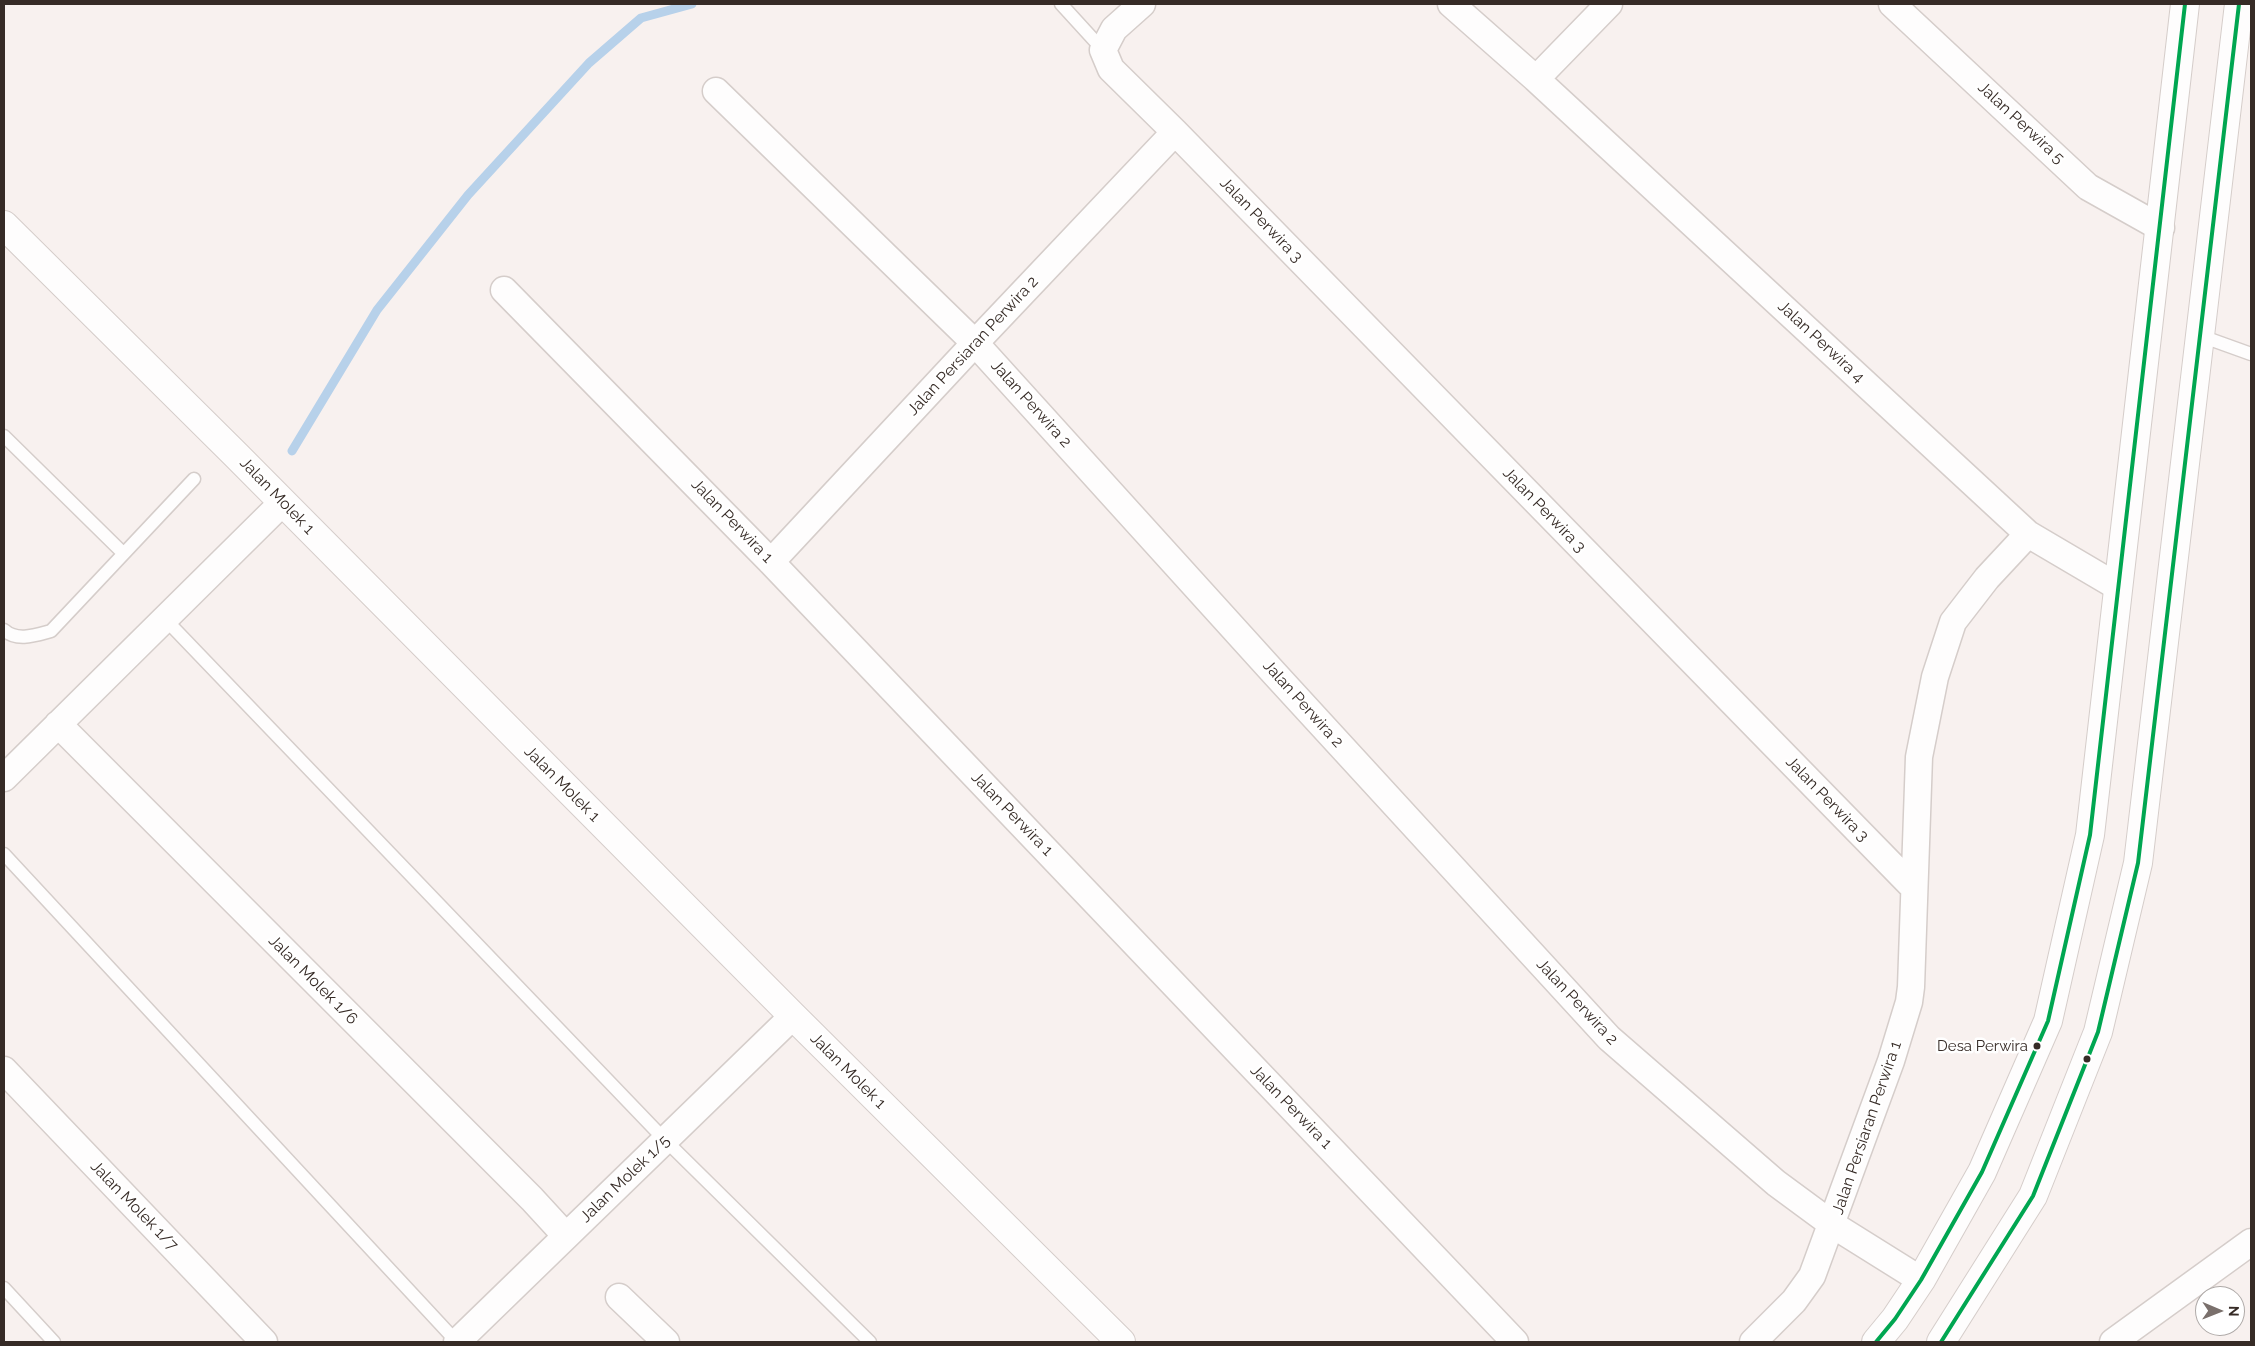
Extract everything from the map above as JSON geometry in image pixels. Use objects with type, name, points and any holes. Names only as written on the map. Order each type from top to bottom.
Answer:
[{"type":"main road","points":[[1876,1342],[1895,1319],[1921,1280],[1982,1172],[2048,1021],[2090,835],[2161,228],[2185,4]]},
{"type":"main road","points":[[1941,1342],[2033,1196],[2098,1032],[2138,863],[2239,4]]},
{"type":"main road","name":"Jalan Molek 1","points":[[4,225],[1121,1342]]},
{"type":"street","points":[[1103,50],[1114,29],[1142,4]]},
{"type":"street","name":"Jalan Perwira 4","points":[[1451,4],[1536,79],[2028,534],[2118,587]]},
{"type":"street","points":[[1536,79],[1610,4]]},
{"type":"street","name":"Jalan Perwira 5","points":[[1892,4],[2088,187],[2161,228]]},
{"type":"street","name":"Jalan Perwira 3","points":[[1103,50],[1111,69],[1176,132],[1913,887]]},
{"type":"street","name":"Jalan Perwira 2","points":[[716,91],[975,342],[1268,666],[1609,1038],[1776,1183],[1833,1225],[1921,1280]]},
{"type":"street","name":"Jalan Persiaran Perwira 2","points":[[771,562],[975,342],[1176,132]]},
{"type":"street","name":"Jalan Perwira 1","points":[[504,290],[771,562],[1515,1342]]},
{"type":"street","points":[[4,778],[282,503]]},
{"type":"street","name":"Jalan Persiaran Perwira 1","points":[[1753,1342],[1805,1288],[1812,1276],[1833,1225],[1891,1061],[1909,1002],[1919,757],[1934,677],[1953,622],[1987,578],[2028,534]]},
{"type":"street","name":"Jalan Molek 1/6","points":[[58,724],[532,1199],[566,1236]]},
{"type":"street","name":"Jalan Molek 1/5","points":[[463,1340],[566,1236],[793,1016]]},
{"type":"street","name":"Jalan Molek 1/7","points":[[4,1070],[264,1342]]},
{"type":"street","points":[[2113,1342],[2251,1242]]},
{"type":"street","points":[[619,1297],[666,1342]]},
{"type":"lane","points":[[1061,4],[1103,50]]},
{"type":"lane","points":[[2201,336],[2251,354]]},
{"type":"lane","points":[[4,436],[123,553]]},
{"type":"lane","points":[[4,630],[10,635],[29,637],[52,631],[194,479]]},
{"type":"lane","points":[[165,619],[665,1140],[870,1342]]},
{"type":"lane","points":[[4,854],[463,1340]]},
{"type":"lane","points":[[4,1288],[54,1342]]},
{"type":"waterway","points":[[292,451],[377,310],[468,195],[589,63],[641,18],[692,4]]},
{"type":"transit line","points":[[1876,1342],[1895,1319],[1921,1280],[1982,1172],[2048,1021],[2090,835],[2185,4]]},
{"type":"transit line","points":[[1941,1342],[2033,1196],[2098,1032],[2138,863],[2239,4]]},
{"type":"place","name":"Desa Perwira","points":[[2037,1046]]}]
